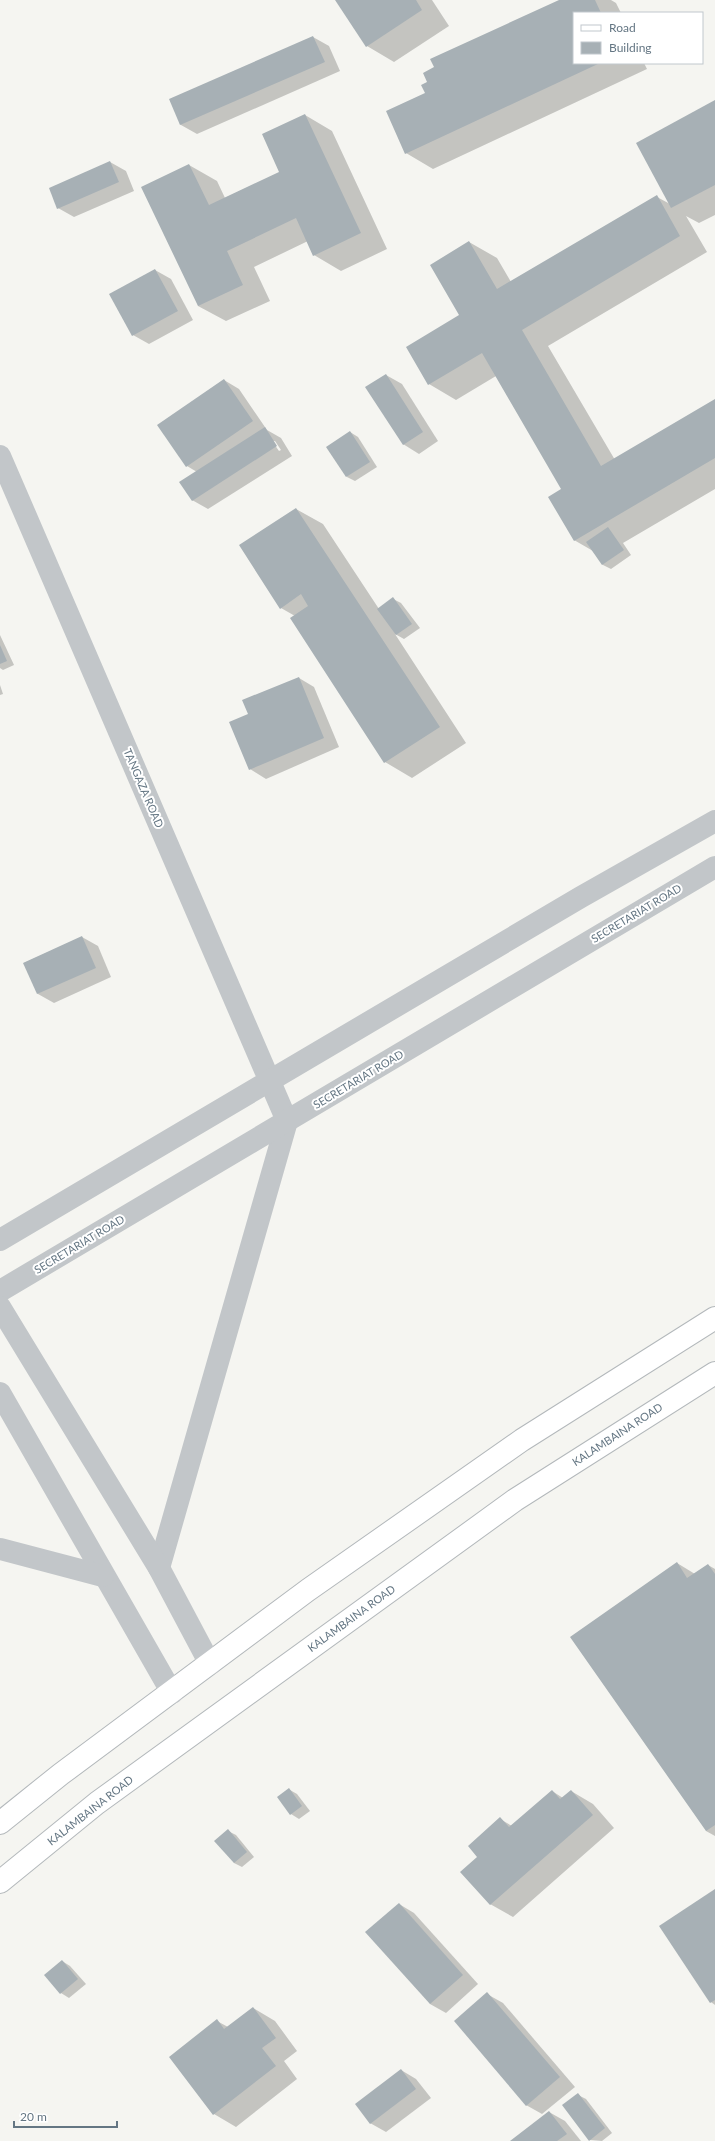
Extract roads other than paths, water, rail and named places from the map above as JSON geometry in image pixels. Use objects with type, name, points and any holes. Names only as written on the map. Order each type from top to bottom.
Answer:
[{"type":"main road","points":[[0,1823],[61,1774],[172,1693],[308,1590],[522,1440],[715,1318]]},
{"type":"main road","name":"KALAMBAINA ROAD","points":[[0,1882],[97,1803],[514,1500],[715,1373]]},
{"type":"street","name":"TANGAZA ROAD","points":[[0,456],[287,1121]]},
{"type":"street","points":[[0,1240],[581,897],[715,821]]},
{"type":"street","name":"SECRETARIAT ROAD","points":[[0,1291],[715,867]]},
{"type":"street","points":[[159,1568],[287,1121]]},
{"type":"street","points":[[0,1308],[159,1568],[210,1664]]},
{"type":"street","points":[[0,1393],[103,1576],[172,1693]]},
{"type":"street","points":[[0,1549],[103,1576]]}]
